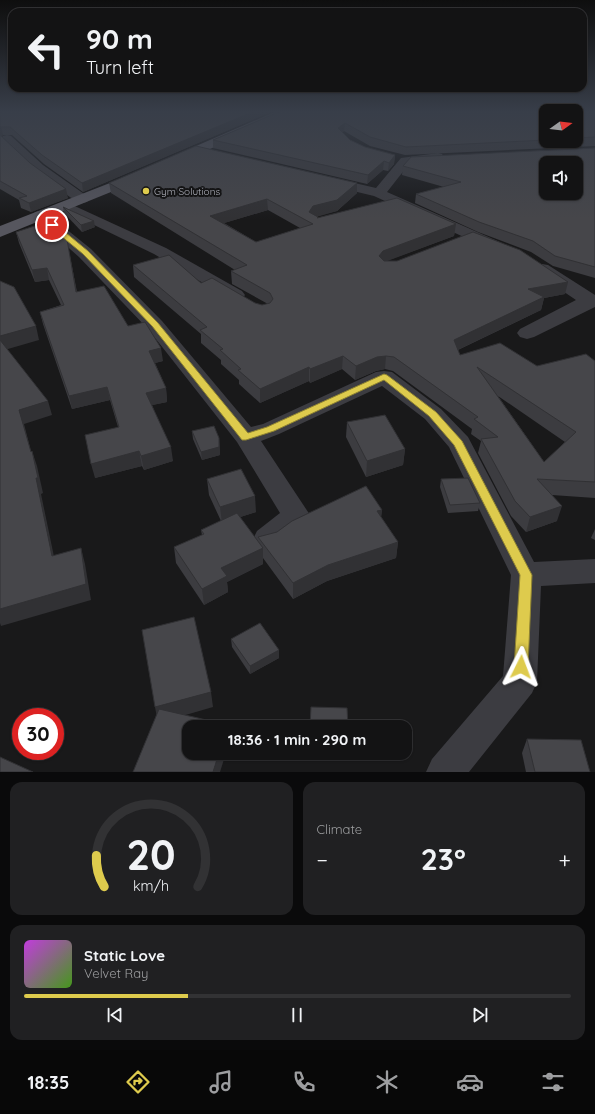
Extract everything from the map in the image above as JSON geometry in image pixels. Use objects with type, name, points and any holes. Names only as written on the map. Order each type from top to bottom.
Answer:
[{"type":"main road","points":[[168,163],[204,147]]},
{"type":"main road","points":[[0,232],[147,172]]},
{"type":"street","points":[[15,147],[38,168],[82,199]]},
{"type":"street","points":[[197,150],[220,156]]},
{"type":"street","points":[[377,200],[399,160],[450,157]]},
{"type":"street","points":[[318,179],[377,200],[397,202],[510,252]]},
{"type":"street","points":[[66,206],[160,251],[249,303]]},
{"type":"street","points":[[40,215],[85,253],[155,324],[246,437],[296,515],[267,539]]},
{"type":"street","points":[[451,244],[471,236]]},
{"type":"street","points":[[530,261],[592,301]]},
{"type":"street","points":[[527,333],[592,301]]},
{"type":"street","points":[[246,437],[271,429],[384,377],[433,414],[459,443],[526,575],[520,682],[445,772]]},
{"type":"street","points":[[526,575],[595,571]]},
{"type":"building","points":[[0,147],[13,147],[30,163],[66,189],[29,203],[19,198],[27,196],[0,181]]},
{"type":"building","points":[[33,147],[168,147],[82,183]]},
{"type":"building","points":[[194,147],[200,147],[357,183],[337,200],[313,206],[309,212],[318,217],[317,218],[397,198],[456,224],[383,251],[379,256],[384,261],[397,261],[473,232],[520,250],[568,282],[528,289],[544,297],[454,340],[460,355],[500,343],[537,366],[586,354],[595,361],[595,482],[537,479],[562,506],[530,517],[515,501],[481,439],[498,437],[474,419],[478,417],[394,357],[377,357],[356,366],[343,356],[310,369],[309,367],[260,389],[238,370],[241,369],[220,350],[223,349],[200,330],[207,327],[133,265],[169,255],[201,283],[212,278],[255,303],[262,305],[270,303],[273,299],[270,293],[231,271],[247,265],[109,183]],"holes":[[[267,199],[313,224],[256,242],[210,216]],[[477,367],[576,432],[544,462]]]},
{"type":"building","points":[[244,147],[365,147],[395,155],[389,163],[384,161],[368,175]]},
{"type":"building","points":[[595,148],[595,267],[555,256],[533,241],[479,222],[416,194],[461,182],[403,166],[411,157]]},
{"type":"building","points":[[63,207],[94,221],[81,225]]},
{"type":"building","points":[[47,222],[67,239],[76,292],[104,286],[128,326],[145,322],[161,348],[149,351],[166,388],[146,393],[171,447],[141,456],[139,451],[91,464],[85,435],[119,427],[107,387],[69,396],[40,312],[64,305],[47,268],[32,270],[16,232]]},
{"type":"building","points":[[0,281],[14,287],[36,326],[0,336]]},
{"type":"building","points":[[0,340],[48,401],[19,410],[31,452],[32,451],[52,556],[81,548],[86,584],[0,609]]},
{"type":"building","points":[[385,415],[405,449],[367,461],[347,422]]},
{"type":"building","points":[[214,426],[219,438],[219,447],[201,452],[192,431]]},
{"type":"building","points":[[241,469],[255,496],[220,507],[207,479]]},
{"type":"building","points":[[468,478],[480,503],[450,505],[441,479]]},
{"type":"building","points":[[366,486],[382,510],[377,511],[398,542],[328,565],[293,583],[258,537],[277,532],[292,521]]},
{"type":"building","points":[[237,513],[263,548],[221,568],[227,576],[202,589],[174,547],[204,534],[201,530]]},
{"type":"building","points":[[194,617],[211,692],[155,707],[142,630]]},
{"type":"building","points":[[260,623],[279,650],[250,666],[231,639]]},
{"type":"building","points":[[311,707],[347,708],[348,720],[310,720]]},
{"type":"building","points":[[159,709],[206,720],[182,720],[182,760],[217,760],[213,772],[133,772]]},
{"type":"building","points":[[527,739],[581,740],[590,772],[535,772]]},
{"type":"building","points":[[0,757],[33,772],[0,772]]},
{"type":"place","name":"Gym Solutions","points":[[146,191]]},
{"type":"route","points":[[52,225],[85,253],[155,324],[246,437],[271,429],[384,377],[433,414],[459,443],[526,575],[521,667]]}]
